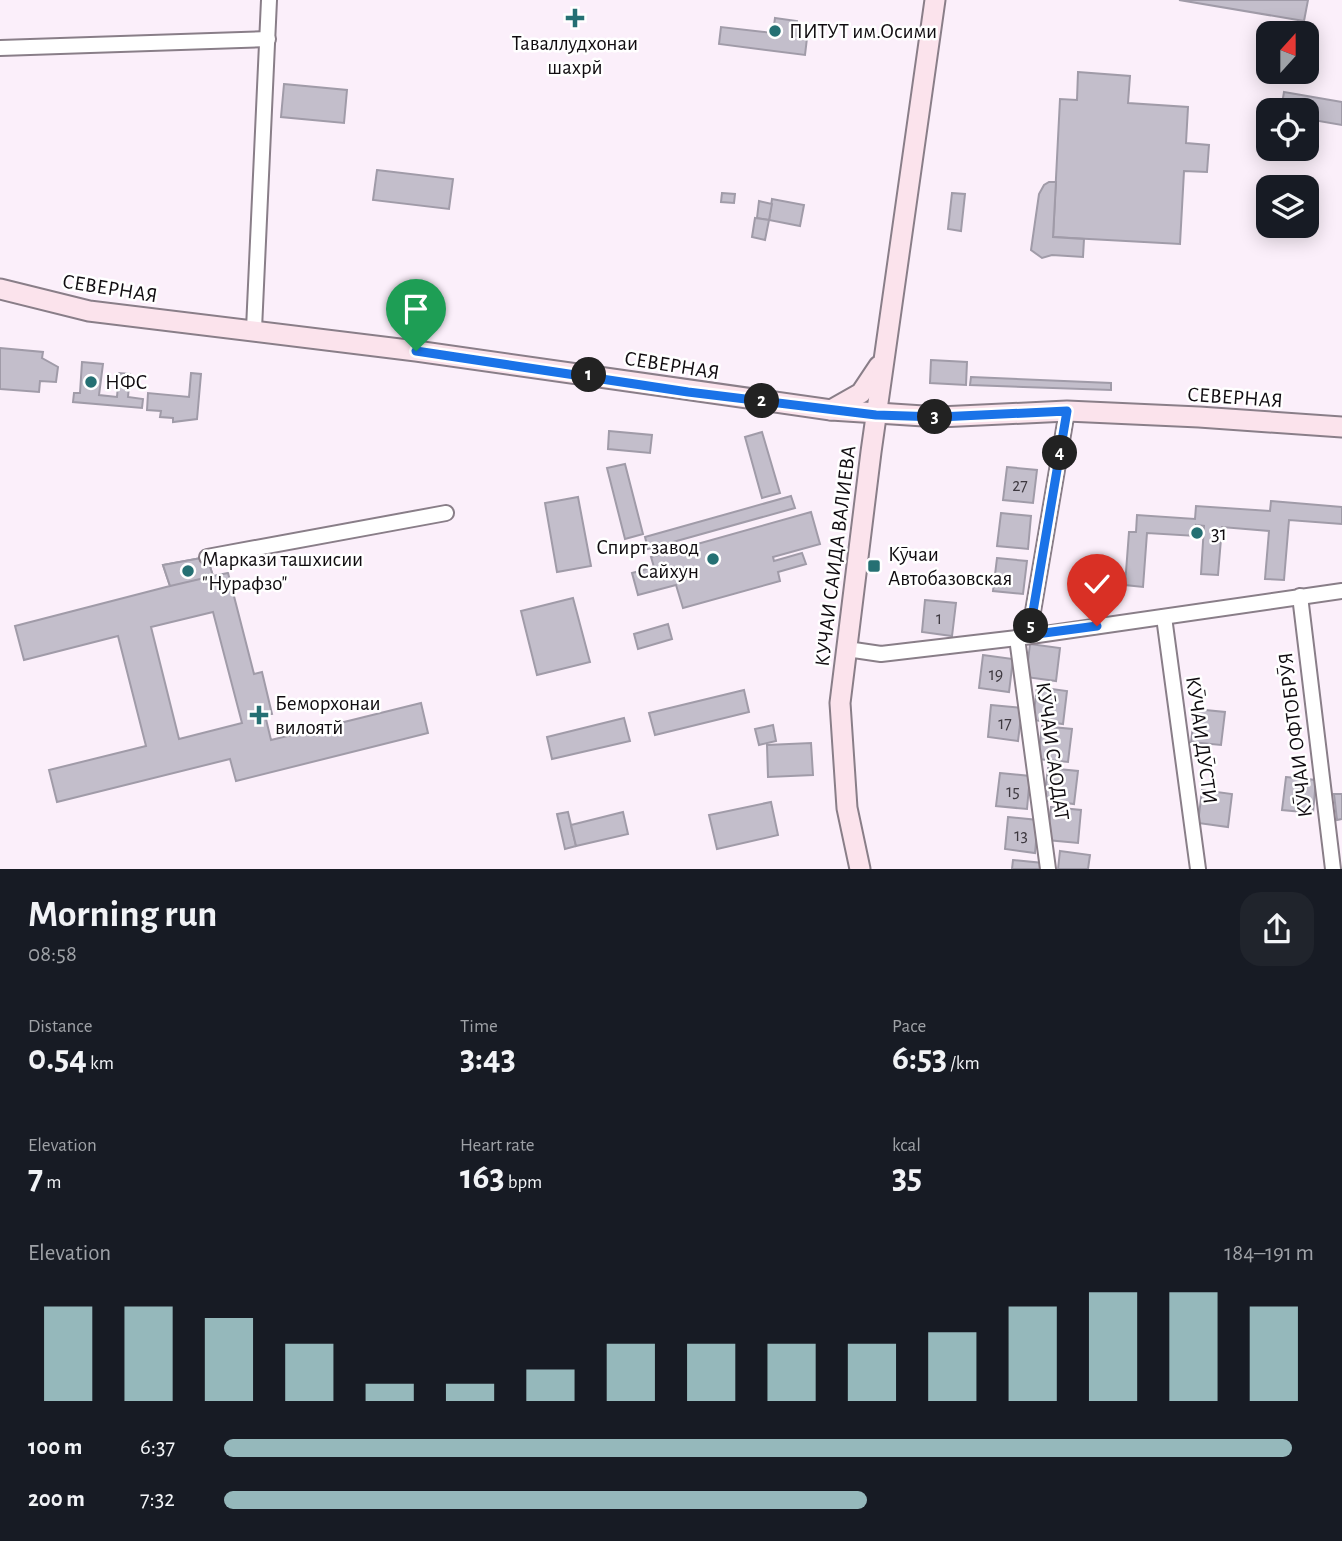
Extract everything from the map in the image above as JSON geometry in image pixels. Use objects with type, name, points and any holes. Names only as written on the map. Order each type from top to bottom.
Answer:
[{"type":"main road","name":"КУЧАИ САИДА ВАЛИЕВА","points":[[860,869],[847,808],[840,703],[876,415],[935,0]]},
{"type":"main road","name":"СЕВЕРНАЯ","points":[[0,289],[89,311],[254,329],[876,415],[1067,411],[1342,427]]},
{"type":"main road","points":[[831,410],[866,388],[884,356]]},
{"type":"main road","points":[[871,452],[892,428],[916,416]]},
{"type":"street","points":[[254,329],[269,0]]},
{"type":"street","points":[[0,48],[268,39]]},
{"type":"street","name":"КӮЧАИ САОДАТ","points":[[1048,869],[1023,637],[1067,411]]},
{"type":"street","points":[[207,557],[446,513]]},
{"type":"street","points":[[847,649],[881,654],[1023,637],[1342,591]]},
{"type":"street","name":"КӮЧАИ ОФТОБРӮЯ","points":[[1300,596],[1333,869]]},
{"type":"street","name":"КӮЧАИ ДӮСТИ","points":[[1164,617],[1198,869]]},
{"type":"building","points":[[1179,0],[1308,0],[1304,21]]},
{"type":"building","points":[[775,18],[797,21],[796,36],[807,38],[805,55],[719,44],[721,27],[773,33]]},
{"type":"building","points":[[1078,72],[1130,76],[1128,103],[1188,107],[1186,143],[1209,145],[1207,172],[1184,171],[1180,244],[1053,237],[1060,99],[1077,100]]},
{"type":"building","points":[[284,84],[347,90],[344,123],[281,117]]},
{"type":"building","points":[[1284,92],[1319,98],[1283,98]]},
{"type":"building","points":[[1319,98],[1342,102],[1342,125],[1319,121]]},
{"type":"building","points":[[377,170],[453,179],[449,209],[373,200]]},
{"type":"building","points":[[1049,182],[1056,182],[1053,237],[1084,239],[1083,257],[1052,255],[1042,258],[1031,250],[1039,194]]},
{"type":"building","points":[[722,193],[735,194],[734,203],[721,202]]},
{"type":"building","points":[[952,193],[965,194],[961,231],[948,229]]},
{"type":"building","points":[[772,199],[804,205],[800,226],[769,220]]},
{"type":"building","points":[[759,201],[772,204],[769,220],[757,218]]},
{"type":"building","points":[[755,218],[769,220],[765,240],[752,237]]},
{"type":"building","points":[[0,348],[43,352],[42,358],[58,367],[56,382],[40,381],[39,392],[0,389]]},
{"type":"building","points":[[931,360],[967,362],[966,385],[930,383]]},
{"type":"building","name":"НФС","points":[[82,362],[103,364],[99,395],[117,397],[119,373],[130,374],[128,397],[143,399],[142,408],[73,402],[74,393],[80,393]]},
{"type":"building","points":[[191,373],[201,374],[197,419],[173,422],[173,418],[160,417],[161,411],[147,410],[148,393],[189,397]]},
{"type":"building","points":[[971,377],[1111,383],[1111,390],[970,385]]},
{"type":"building","points":[[609,431],[652,435],[650,453],[608,449]]},
{"type":"building","points":[[762,432],[780,493],[762,498],[745,437]]},
{"type":"building","points":[[625,464],[643,534],[625,539],[607,468]]},
{"type":"building","points":[[1007,467],[1037,470],[1033,503],[1003,500]]},
{"type":"building","points":[[791,496],[795,508],[648,549],[645,537]]},
{"type":"building","points":[[578,497],[591,566],[557,572],[545,503]]},
{"type":"building","points":[[1271,501],[1342,507],[1342,524],[1289,520],[1284,580],[1265,579],[1269,531],[1222,527],[1218,575],[1201,574],[1204,526],[1196,525],[1196,536],[1147,533],[1143,587],[1125,585],[1129,532],[1136,532],[1137,515],[1195,519],[1196,506],[1270,511]]},
{"type":"building","name":"Спирт завод Сайхун","points":[[811,512],[820,544],[773,557],[774,561],[802,553],[806,564],[778,572],[780,581],[683,608],[676,585],[638,595],[632,573],[654,567],[651,557]]},
{"type":"building","points":[[1001,513],[1031,516],[1028,549],[997,546]]},
{"type":"building","points":[[207,557],[213,576],[228,573],[254,674],[262,672],[272,714],[265,715],[271,740],[421,703],[428,733],[236,781],[230,759],[57,802],[49,770],[146,746],[118,636],[24,660],[15,626],[170,586],[163,565]],"holes":[[[213,612],[242,723],[179,739],[151,627]]]},
{"type":"building","name":"Маркази ташхисии \"Нурафзо\"","points":[[207,557],[213,576],[170,586],[163,565]]},
{"type":"building","points":[[997,558],[1027,561],[1023,594],[993,591]]},
{"type":"building","points":[[573,598],[590,662],[537,675],[521,611]]},
{"type":"building","points":[[925,600],[956,603],[952,636],[922,632]]},
{"type":"building","points":[[668,624],[672,639],[638,649],[634,634]]},
{"type":"building","points":[[1030,644],[1060,648],[1056,681],[1026,677]]},
{"type":"building","points":[[983,655],[1013,659],[1009,692],[979,688]]},
{"type":"building","points":[[1037,687],[1067,691],[1063,724],[1033,720]]},
{"type":"building","points":[[744,690],[749,712],[655,735],[649,713]]},
{"type":"building","points":[[991,705],[1022,708],[1018,741],[988,737]]},
{"type":"building","points":[[1195,709],[1225,712],[1221,745],[1191,742]]},
{"type":"building","points":[[624,718],[630,741],[552,759],[547,737]]},
{"type":"building","points":[[773,725],[776,741],[759,745],[755,729]]},
{"type":"building","points":[[1042,726],[1072,729],[1068,762],[1038,759]]},
{"type":"building","points":[[811,743],[813,775],[768,777],[767,745]]},
{"type":"building","points":[[1048,768],[1078,771],[1074,804],[1044,800]]},
{"type":"building","points":[[1000,773],[1030,776],[1027,809],[996,806]]},
{"type":"building","points":[[1286,777],[1316,780],[1313,813],[1282,810]]},
{"type":"building","points":[[1202,790],[1232,794],[1228,827],[1198,823]]},
{"type":"building","points":[[1334,794],[1342,794],[1342,819],[1337,820]]},
{"type":"building","points":[[771,802],[778,835],[717,849],[709,815]]},
{"type":"building","points":[[1051,807],[1081,810],[1078,843],[1047,840]]},
{"type":"building","points":[[568,812],[576,846],[565,849],[557,814]]},
{"type":"building","points":[[623,812],[628,834],[576,846],[571,825]]},
{"type":"building","points":[[1008,817],[1038,820],[1035,853],[1005,849]]},
{"type":"building","points":[[1060,851],[1090,855],[1088,869],[1058,869]]},
{"type":"building","points":[[1013,860],[1043,863],[1042,869],[1012,869]]},
{"type":"place","name":"Таваллудхонаи шахрй","points":[[575,18]]},
{"type":"place","name":"ПИТУТ им.Осими","points":[[775,31]]},
{"type":"place","name":"НФС","points":[[91,382]]},
{"type":"place","name":"31","points":[[1197,533]]},
{"type":"place","name":"Спирт завод Сайхун","points":[[713,559]]},
{"type":"place","name":"Кӯчаи Автобазовская","points":[[874,566]]},
{"type":"place","name":"Маркази ташхисии \"Нурафзо\"","points":[[188,571]]},
{"type":"place","name":"Беморхонаи вилоятй","points":[[259,715]]},
{"type":"route","points":[[416,351],[598,376],[688,392],[876,415],[939,417],[1067,411],[1029,635],[1097,626]]}]
